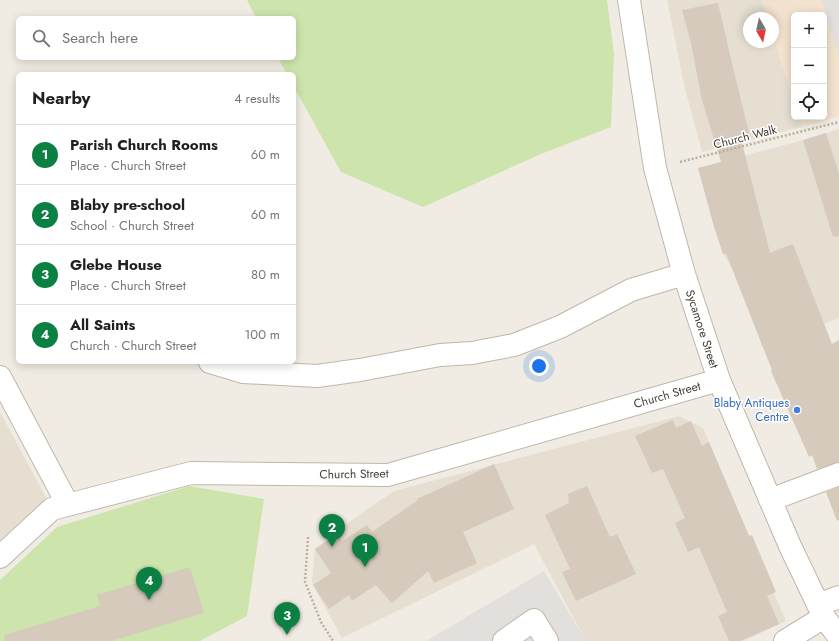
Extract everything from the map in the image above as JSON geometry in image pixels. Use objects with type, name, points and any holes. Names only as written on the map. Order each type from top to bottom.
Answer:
[{"type":"street","name":"Sycamore Street","points":[[629,0],[655,168],[684,274],[719,380],[770,500],[821,611],[839,637]]},
{"type":"street","points":[[217,364],[243,372],[317,376],[360,370],[433,356],[472,353],[514,345],[560,327],[631,290],[684,274]]},
{"type":"street","points":[[0,377],[68,505]]},
{"type":"street","name":"Church Street","points":[[0,557],[52,509],[191,473],[388,475],[719,380]]},
{"type":"street","points":[[770,500],[839,474]]},
{"type":"street","points":[[785,641],[839,597]]},
{"type":"street","points":[[504,641],[534,620],[547,641]]},
{"type":"path","name":"Church Walk","points":[[655,168],[839,122]]},
{"type":"path","points":[[308,537],[305,582],[321,622],[333,641]]},
{"type":"shaded area","points":[[667,0],[762,0],[766,12],[743,12],[743,48],[777,48],[791,92],[791,120],[800,120],[802,127],[702,152],[684,85]]},
{"type":"shaded area","points":[[762,0],[839,0],[839,116],[827,120],[827,12],[791,12],[791,92],[777,48],[779,48],[779,12],[766,12]]},
{"type":"shaded area","points":[[822,0],[839,0],[839,58],[827,17],[827,12],[826,12]]},
{"type":"shaded area","points":[[800,120],[826,120],[802,127]]},
{"type":"shaded area","points":[[839,129],[839,318],[763,348],[732,268],[723,254],[698,168]]},
{"type":"shaded area","points":[[0,412],[50,505],[0,546]]},
{"type":"shaded area","points":[[679,416],[703,428],[786,621],[744,641],[586,641],[534,544],[342,638],[313,585],[312,580],[315,549],[356,517],[394,491]]},
{"type":"shaded area","points":[[544,571],[586,641],[426,641]]},
{"type":"green space","points":[[247,0],[607,0],[614,54],[611,127],[541,154],[423,207],[341,172],[296,91],[296,72],[286,72],[279,60],[296,60],[296,16],[255,16]]},
{"type":"green space","points":[[189,486],[264,499],[247,616],[200,641],[0,641],[0,580],[57,527]]},
{"type":"building","points":[[718,3],[750,137],[741,139],[770,253],[793,244],[832,344],[839,340],[839,462],[817,469],[812,455],[809,457],[771,371],[772,370],[726,253],[723,254],[698,168],[721,162],[702,100],[691,43],[682,10]]},
{"type":"building","points":[[826,133],[839,174],[839,236],[833,237],[803,140]]},
{"type":"building","points":[[673,420],[676,428],[691,421],[702,446],[709,442],[749,536],[752,535],[776,592],[767,596],[779,624],[740,641],[729,641],[718,616],[727,612],[699,547],[688,552],[675,523],[685,518],[663,469],[652,473],[635,436]]},
{"type":"building","points":[[494,464],[514,509],[463,532],[477,563],[434,583],[428,571],[392,603],[376,585],[352,601],[349,595],[329,609],[313,585],[331,573],[315,549],[337,534],[342,541],[367,525],[372,532],[418,500],[417,499]]},
{"type":"building","points":[[587,486],[610,537],[617,534],[636,574],[576,601],[562,572],[570,569],[545,515],[569,503],[568,494]]},
{"type":"building","points":[[839,487],[839,520],[837,521],[826,492]]},
{"type":"building","points":[[190,567],[204,613],[112,641],[5,641],[4,635],[100,606],[97,595]]},
{"type":"place","name":"Blaby Antiques Centre","points":[[797,410]]},
{"type":"place","name":"Blaby pre-school","points":[[332,547]]},
{"type":"place","name":"Parish Church Rooms","points":[[365,567]]},
{"type":"place","name":"All Saints","points":[[149,600]]},
{"type":"place","name":"Glebe House","points":[[287,635]]}]
